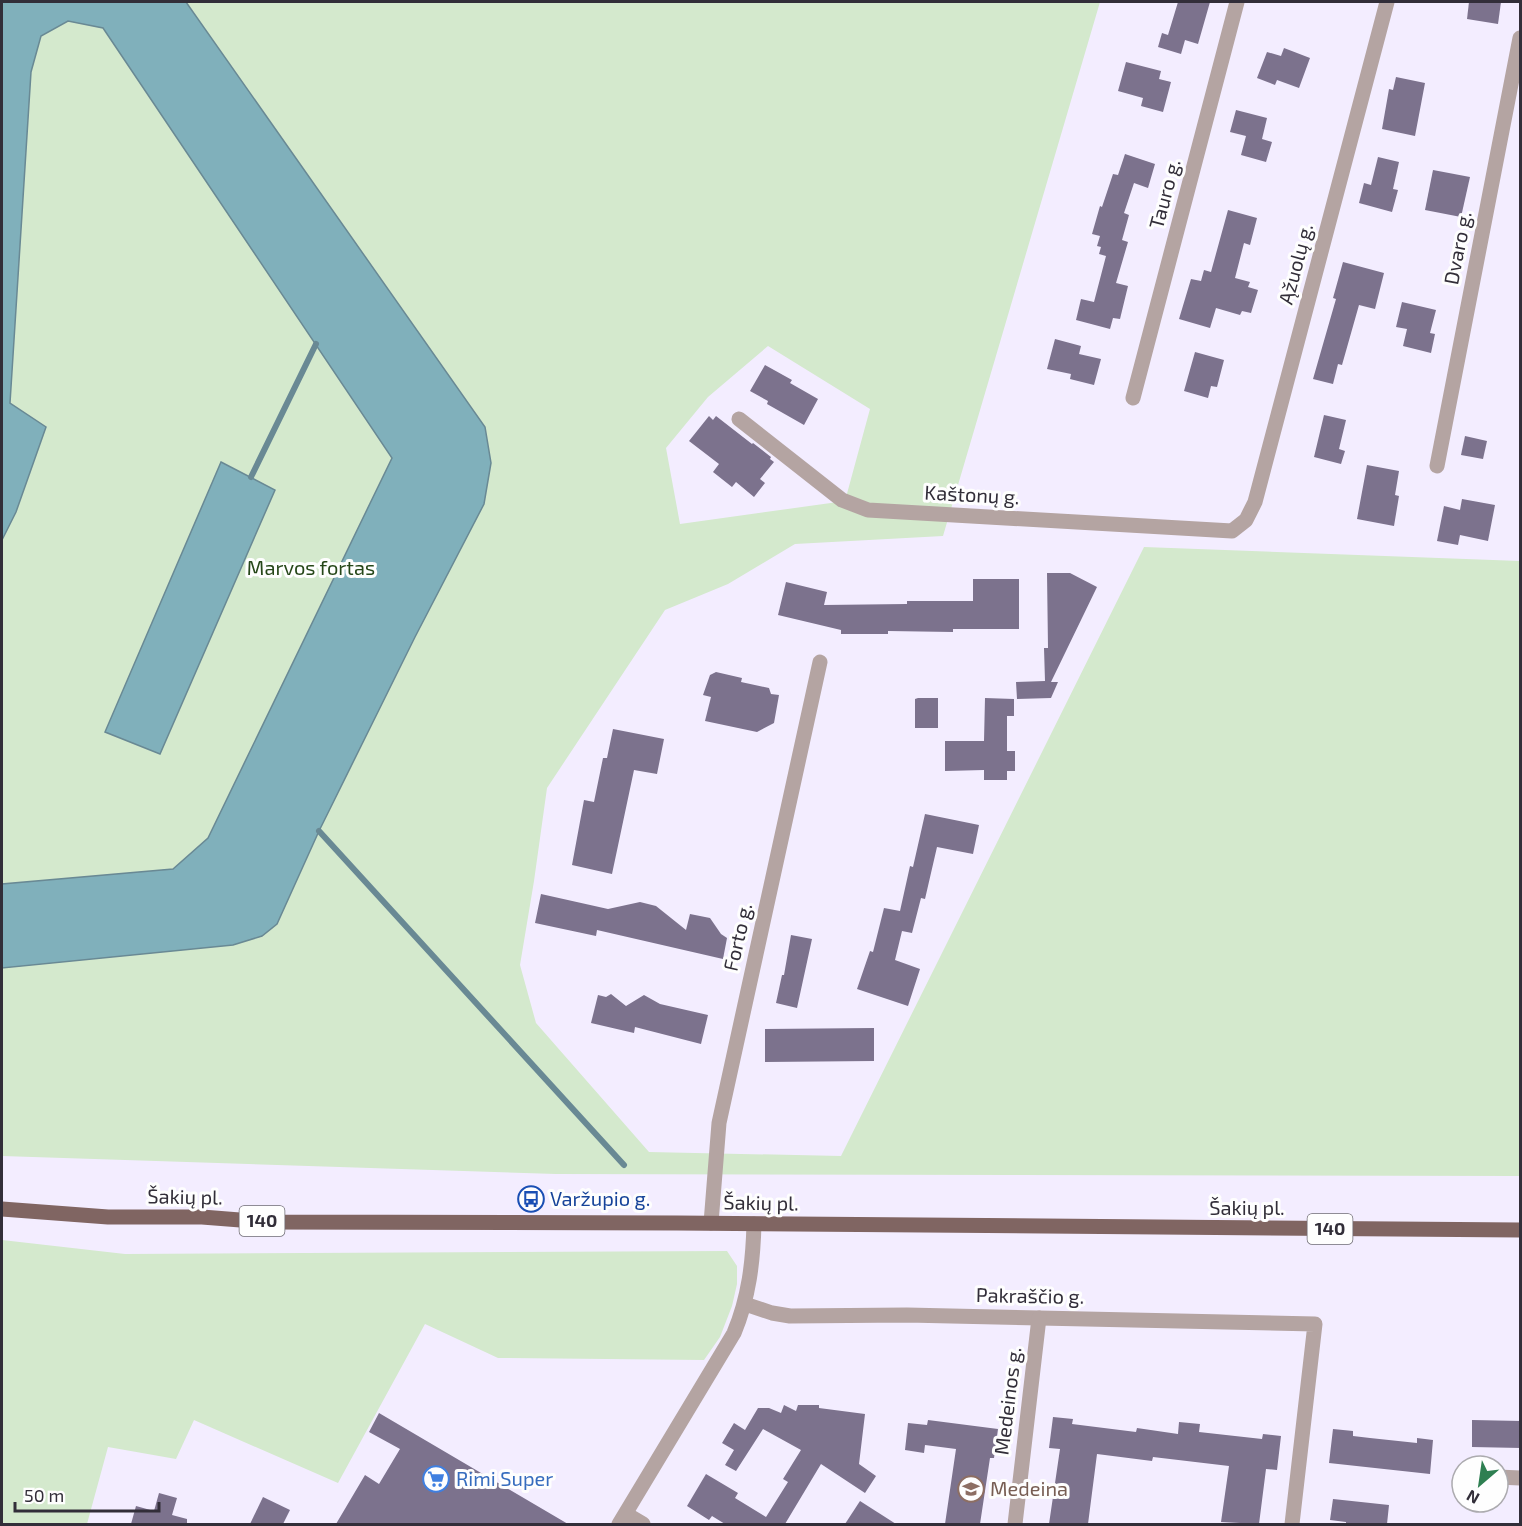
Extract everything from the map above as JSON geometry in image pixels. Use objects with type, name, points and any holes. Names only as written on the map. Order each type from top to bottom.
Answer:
[{"type":"main road","name":"Šakių pl.","points":[[2,1209],[108,1217],[202,1217],[265,1222],[711,1223],[1521,1230]]},
{"type":"street","name":"Tauro g.","points":[[1133,398],[1237,2]]},
{"type":"street","name":"Ąžuolų g.","points":[[1232,531],[1246,520],[1255,502],[1387,2]]},
{"type":"street","name":"Dvaro g.","points":[[1437,466],[1521,38]]},
{"type":"street","name":"Kaštonų g.","points":[[739,419],[842,500],[868,510],[1232,531]]},
{"type":"street","name":"Forto g.","points":[[711,1223],[719,1123],[819,662]]},
{"type":"street","points":[[644,1524],[622,1519],[734,1333],[745,1304],[751,1271],[754,1224]]},
{"type":"street","name":"Pakraščio g.","points":[[745,1304],[790,1316],[907,1315],[1315,1324],[1292,1524]]},
{"type":"street","name":"Medeinos g.","points":[[1015,1524],[1039,1318]]},
{"type":"green space","name":"Marvos fortas","points":[[2,2],[1100,2],[943,536],[795,544],[728,584],[665,610],[547,788],[520,965],[536,1023],[649,1152],[841,1156],[1144,547],[1520,561],[1520,1176],[556,1174],[2,1156]],"holes":[[[768,346],[870,409],[845,501],[680,524],[666,448],[708,397]]]},
{"type":"green space","points":[[2,1240],[125,1254],[727,1251],[737,1266],[737,1284],[732,1306],[720,1337],[704,1360],[498,1358],[425,1324],[338,1483],[194,1420],[176,1459],[108,1447],[87,1524],[2,1524]]},
{"type":"water","points":[[2,2],[186,2],[485,427],[491,463],[484,504],[319,831],[277,924],[262,936],[233,945],[2,968],[2,884],[173,869],[208,838],[392,458],[103,28],[68,21],[41,36],[31,72],[10,403],[46,427],[16,512],[2,540]]},
{"type":"water","points":[[221,462],[275,490],[160,754],[105,732]]},
{"type":"building","points":[[1178,2],[1210,2],[1198,44],[1185,40],[1181,54],[1158,47],[1162,33],[1168,35]]},
{"type":"building","points":[[1469,2],[1501,2],[1498,24],[1467,19]]},
{"type":"building","points":[[1284,48],[1310,58],[1299,88],[1277,80],[1275,85],[1257,78],[1267,52],[1281,56]]},
{"type":"building","points":[[1126,62],[1161,71],[1159,79],[1171,82],[1163,112],[1141,106],[1143,98],[1118,91]]},
{"type":"building","points":[[1396,77],[1425,83],[1415,136],[1382,129],[1389,89],[1393,90]]},
{"type":"building","points":[[1236,110],[1267,118],[1262,139],[1272,142],[1266,162],[1241,155],[1246,136],[1230,132]]},
{"type":"building","points":[[1125,154],[1155,164],[1148,188],[1134,183],[1124,213],[1129,215],[1122,240],[1128,242],[1116,283],[1128,286],[1120,319],[1113,318],[1110,329],[1076,320],[1081,299],[1094,302],[1106,256],[1099,254],[1101,247],[1097,246],[1100,236],[1092,234],[1113,174],[1118,175]]},
{"type":"building","points":[[1378,157],[1399,162],[1393,189],[1398,190],[1392,212],[1359,203],[1364,183],[1371,185]]},
{"type":"building","points":[[1433,170],[1470,177],[1461,217],[1425,210]]},
{"type":"building","points":[[1228,210],[1257,218],[1250,245],[1244,243],[1235,278],[1250,282],[1248,287],[1258,290],[1251,313],[1242,311],[1240,315],[1216,308],[1210,328],[1179,319],[1191,279],[1201,281],[1204,270],[1211,272]]},
{"type":"building","points":[[1343,262],[1384,273],[1375,309],[1359,305],[1342,365],[1338,364],[1333,384],[1313,379],[1336,299],[1333,298]]},
{"type":"building","points":[[1402,302],[1436,310],[1430,333],[1435,334],[1431,353],[1403,346],[1407,329],[1396,327]]},
{"type":"building","points":[[1055,339],[1081,346],[1079,354],[1101,359],[1094,385],[1070,379],[1071,374],[1047,369]]},
{"type":"building","points":[[1195,352],[1224,360],[1217,387],[1211,386],[1208,398],[1184,391]]},
{"type":"building","points":[[765,365],[792,380],[790,383],[818,399],[804,425],[767,404],[768,401],[750,391]]},
{"type":"building","points":[[1324,415],[1346,420],[1339,449],[1345,451],[1341,464],[1314,457]]},
{"type":"building","points":[[709,416],[713,420],[716,416],[771,457],[770,459],[774,462],[760,479],[765,483],[754,497],[736,482],[732,487],[713,472],[719,464],[689,441]]},
{"type":"building","points":[[1465,436],[1487,441],[1483,459],[1461,455]]},
{"type":"building","points":[[1367,465],[1399,471],[1395,495],[1399,496],[1394,526],[1357,519]]},
{"type":"building","points":[[1462,499],[1495,505],[1488,541],[1460,535],[1458,545],[1437,541],[1444,506],[1460,510]]},
{"type":"building","points":[[1047,573],[1070,573],[1097,587],[1051,682],[1058,682],[1051,698],[1017,699],[1016,682],[1045,681],[1044,648],[1048,648]]},
{"type":"building","points":[[973,579],[1019,579],[1019,629],[953,629],[953,632],[888,631],[888,634],[841,634],[841,630],[778,615],[786,582],[827,592],[824,605],[907,604],[907,601],[973,601]]},
{"type":"building","points":[[716,672],[742,678],[741,682],[769,688],[771,694],[779,695],[774,723],[757,732],[705,721],[711,697],[703,695],[710,675]]},
{"type":"building","points":[[938,698],[938,728],[915,728],[915,699]]},
{"type":"building","points":[[985,698],[1014,699],[1014,716],[1007,716],[1007,751],[1015,751],[1015,771],[1007,771],[1007,780],[984,780],[984,770],[945,771],[945,741],[984,741]]},
{"type":"building","points":[[613,729],[664,739],[657,774],[634,770],[612,874],[572,865],[584,800],[594,802],[603,758],[607,758]]},
{"type":"building","points":[[925,814],[979,825],[973,854],[937,847],[925,899],[921,898],[912,933],[902,931],[895,960],[920,969],[908,1006],[857,989],[870,951],[873,952],[884,908],[900,911]]},
{"type":"building","points":[[541,894],[608,909],[640,902],[656,906],[686,930],[690,914],[710,918],[721,934],[727,938],[723,959],[597,930],[596,936],[535,923]]},
{"type":"building","points":[[791,935],[812,939],[797,1008],[776,1003]]},
{"type":"building","points":[[611,994],[626,1006],[644,995],[660,1004],[708,1015],[701,1044],[635,1027],[634,1033],[591,1023],[598,995],[606,997]]},
{"type":"building","points":[[874,1028],[874,1061],[765,1062],[765,1029]]},
{"type":"building","points":[[784,1405],[796,1411],[798,1405],[819,1405],[819,1408],[865,1414],[859,1464],[876,1476],[865,1493],[821,1464],[785,1524],[725,1524],[712,1516],[709,1520],[687,1506],[706,1474],[738,1493],[735,1498],[766,1517],[788,1482],[783,1479],[801,1450],[763,1429],[736,1471],[725,1465],[734,1450],[722,1443],[734,1423],[745,1430],[758,1408],[769,1408],[781,1413]]},
{"type":"building","name":"Rimi Super","points":[[379,1413],[568,1524],[336,1524],[365,1475],[379,1484],[400,1449],[369,1432]]},
{"type":"building","points":[[1053,1417],[1073,1419],[1072,1424],[1136,1432],[1137,1428],[1178,1434],[1179,1422],[1200,1424],[1199,1432],[1262,1439],[1263,1434],[1281,1436],[1277,1470],[1266,1469],[1259,1524],[1221,1522],[1229,1466],[1153,1457],[1152,1461],[1097,1454],[1088,1524],[1049,1524],[1060,1449],[1049,1448]]},
{"type":"building","points":[[928,1420],[998,1429],[994,1458],[990,1458],[980,1524],[945,1524],[956,1449],[925,1445],[924,1453],[905,1450],[908,1423],[927,1425]]},
{"type":"building","points":[[1472,1420],[1521,1421],[1521,1448],[1472,1447]]},
{"type":"building","points":[[1333,1429],[1353,1431],[1353,1436],[1370,1438],[1417,1443],[1417,1438],[1433,1440],[1430,1474],[1329,1463]]},
{"type":"building","points":[[159,1493],[177,1498],[172,1515],[187,1519],[187,1524],[131,1524],[136,1506],[154,1511]]},
{"type":"building","points":[[263,1497],[290,1510],[283,1524],[250,1524]]},
{"type":"building","points":[[1333,1499],[1389,1505],[1387,1524],[1346,1524],[1346,1522],[1330,1520]]},
{"type":"building","points":[[860,1501],[896,1524],[845,1524]]},
{"type":"waterway","points":[[251,477],[316,344]]},
{"type":"waterway","points":[[319,831],[624,1165]]},
{"type":"place","name":"Varžupio g.","points":[[531,1199]]},
{"type":"place","name":"Rimi Super","points":[[436,1479]]},
{"type":"place","name":"Medeina","points":[[971,1489]]}]
